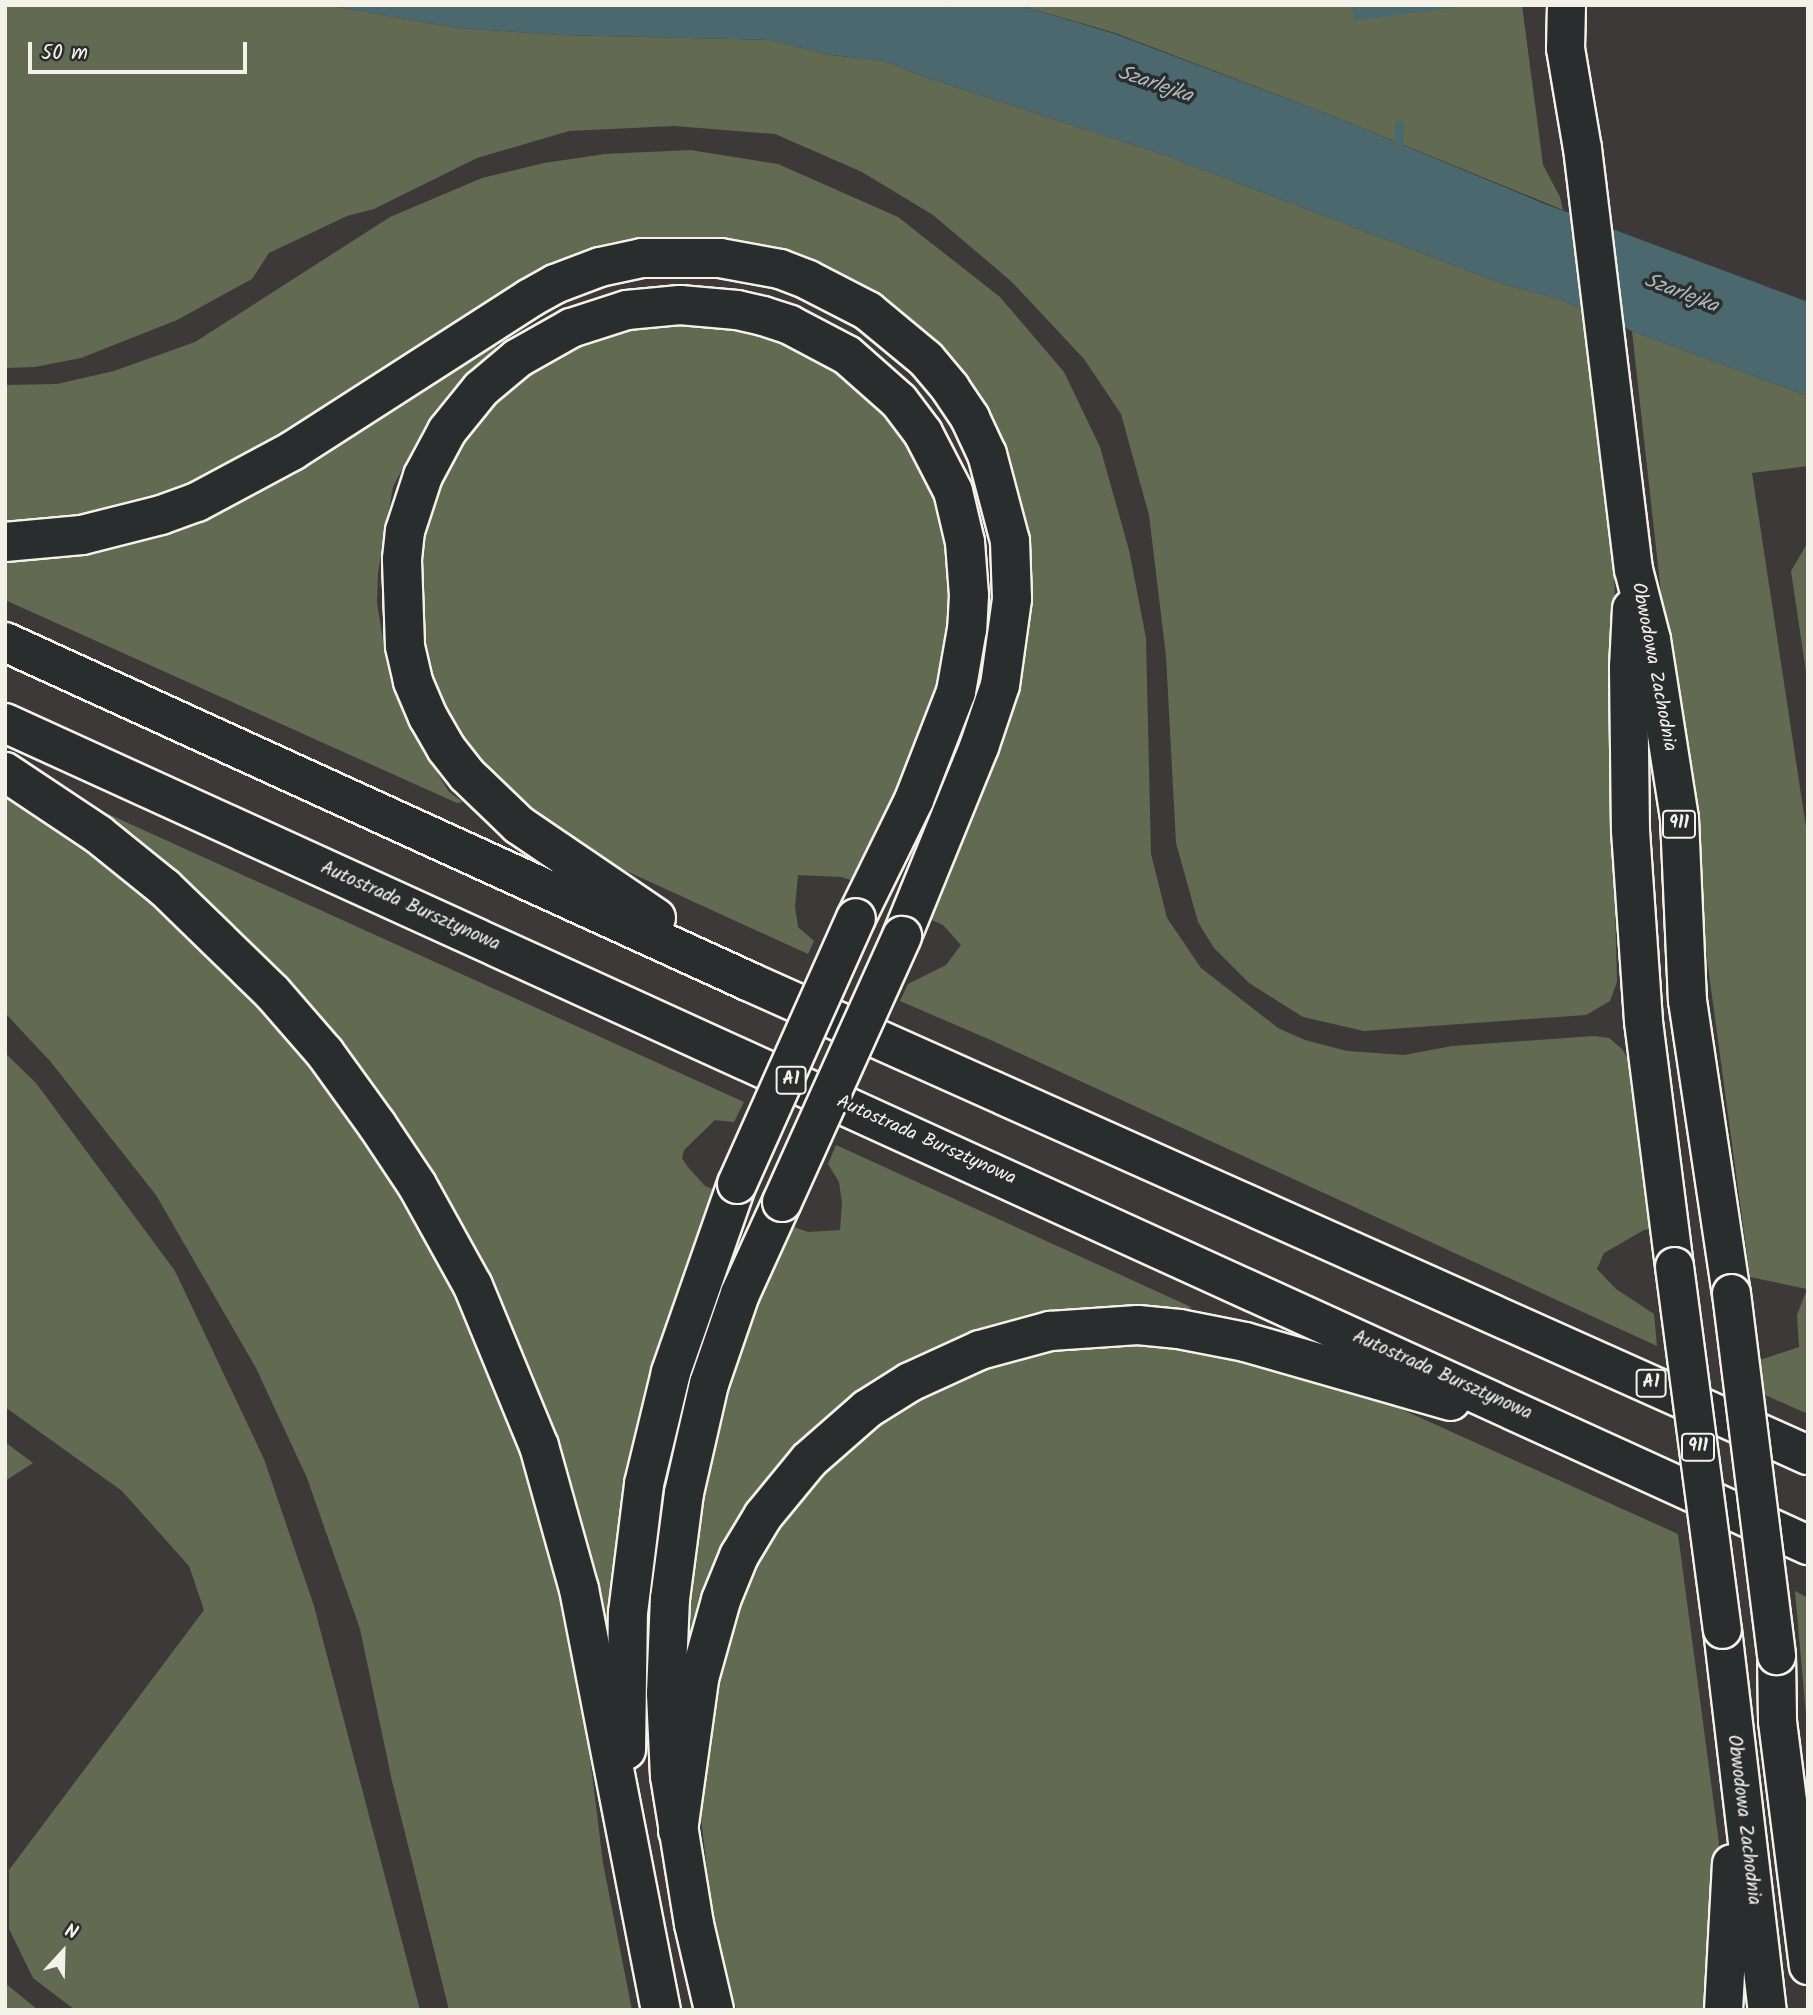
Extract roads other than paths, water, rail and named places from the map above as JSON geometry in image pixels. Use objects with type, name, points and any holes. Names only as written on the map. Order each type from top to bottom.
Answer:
[{"type":"highway","points":[[5,542],[82,535],[161,515],[197,502],[292,451],[555,284],[600,267],[642,258],[720,258],[780,269],[838,294],[878,318],[926,359],[970,418],[987,454],[1010,541],[1012,599],[1000,685],[979,747],[902,936],[727,1329],[709,1384],[684,1493],[666,1647],[666,1727],[678,1830],[699,1951],[714,2010]]},
{"type":"highway","points":[[627,1833],[628,1612],[644,1484],[671,1372],[737,1184],[939,741],[956,692],[967,629],[968,564],[956,504],[941,465],[923,433],[874,377],[847,355],[790,325],[737,310],[656,305],[599,317],[571,328],[518,358],[481,388],[447,431],[423,476],[405,531],[401,615],[405,646],[413,681],[446,748],[467,775],[500,808],[539,840],[750,982]]},
{"type":"highway","name":"A1","points":[[5,642],[750,982],[1808,1455]]},
{"type":"highway","name":"Autostrada Bursztynowa","points":[[5,723],[1578,1437],[1808,1545]]},
{"type":"highway","points":[[5,772],[107,841],[165,888],[227,946],[324,1053],[417,1185],[473,1286],[539,1446],[579,1590],[661,2010]]},
{"type":"highway","points":[[678,1830],[692,1716],[708,1640],[721,1600],[751,1536],[791,1480],[828,1441],[888,1395],[956,1361],[1001,1343],[1050,1331],[1138,1325],[1179,1329],[1245,1342],[1578,1437]]},
{"type":"main road","name":"911","points":[[1546,5],[1565,48]]},
{"type":"main road","name":"911","points":[[1566,5],[1565,48],[1582,148],[1633,569]]},
{"type":"main road","name":"Obwodowa Zachodnia","points":[[1633,569],[1628,667],[1630,830],[1643,1021],[1722,1629],[1767,2010]]},
{"type":"main road","name":"Obwodowa Zachodnia","points":[[1633,569],[1651,639],[1679,818],[1686,1000],[1731,1293],[1777,1667]]},
{"type":"main road","name":"911","points":[[1777,1667],[1777,1721],[1808,1965]]},
{"type":"main road","points":[[1777,1667],[1808,1803]]},
{"type":"main road","points":[[1723,2010],[1733,1827],[1734,1746]]},
{"type":"water","points":[[326,5],[798,5],[817,13],[861,18],[899,39],[936,5],[1019,5],[1115,34],[1328,114],[1545,204],[1808,302],[1808,396],[1632,331],[1559,299],[1503,284],[1170,157],[919,75],[885,61],[831,55],[770,40],[559,35],[458,28]]},
{"type":"water","points":[[1352,5],[1466,5],[1466,6],[1354,21]]},
{"type":"waterway","name":"Szarlejka","points":[[802,18],[921,29],[983,41]]},
{"type":"waterway","points":[[1398,154],[1399,124]]}]
